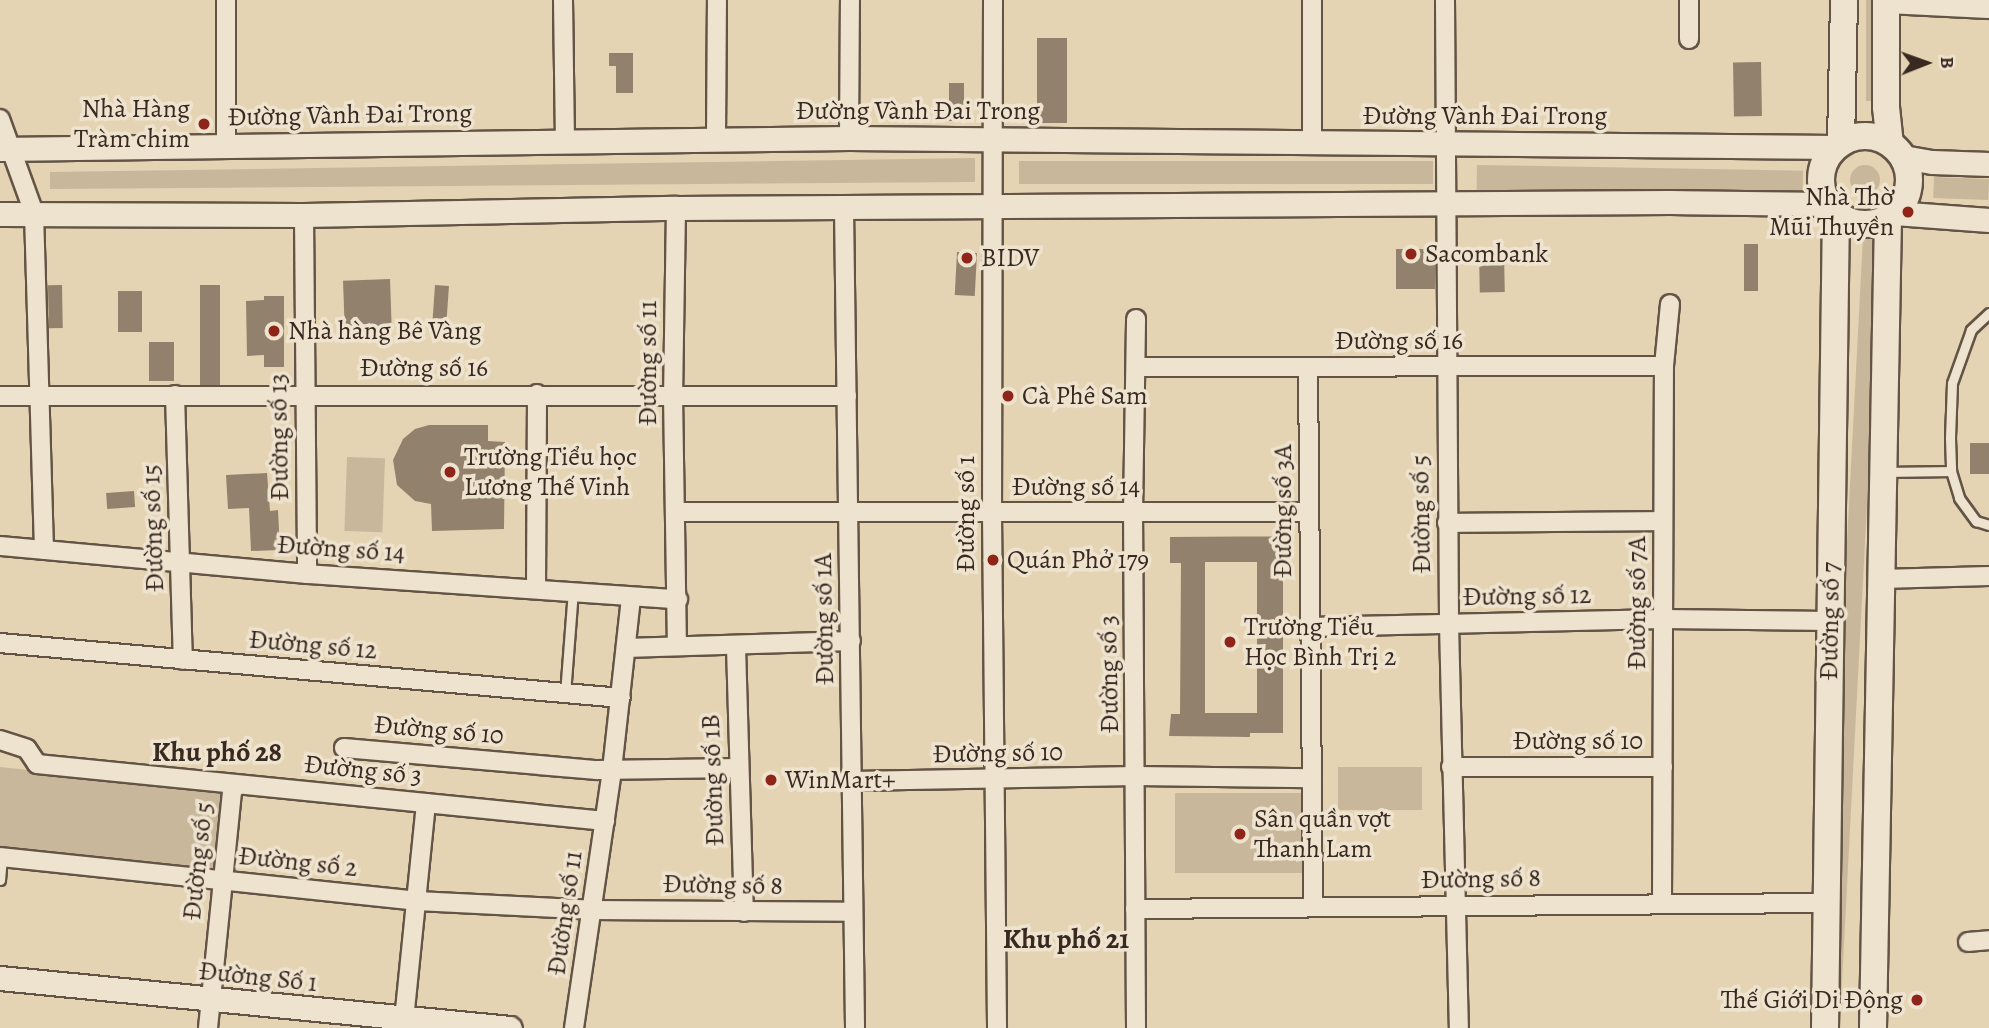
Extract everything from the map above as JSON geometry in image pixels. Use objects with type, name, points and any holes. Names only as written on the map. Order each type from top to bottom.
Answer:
[{"type":"main road","points":[[1838,145],[1844,0]]},
{"type":"main road","points":[[1886,2],[1886,107],[1897,150],[1909,171],[1909,186],[1905,201],[1892,216],[1861,225],[1832,209],[1821,178],[1827,158],[1838,145],[1866,136],[1897,150]]},
{"type":"main road","name":"Đường số 7","points":[[1825,1028],[1832,209]]},
{"type":"main road","name":"Đường số 7","points":[[1873,1028],[1882,472],[1892,216]]},
{"type":"street","points":[[226,0],[226,145]]},
{"type":"street","points":[[563,0],[565,140]]},
{"type":"street","points":[[716,138],[718,0]]},
{"type":"street","points":[[849,138],[850,0]]},
{"type":"street","name":"Đường số 1","points":[[993,0],[992,514],[997,1028]]},
{"type":"street","points":[[1311,0],[1312,142]]},
{"type":"street","name":"Đường số 5","points":[[1445,0],[1447,523],[1459,1028]]},
{"type":"street","points":[[1689,0],[1689,39]]},
{"type":"street","points":[[1886,2],[1989,9]]},
{"type":"street","points":[[0,119],[6,149],[34,213],[44,550]]},
{"type":"street","name":"Đường Vành Đai Trong","points":[[6,149],[716,138],[1838,145]]},
{"type":"street","points":[[1897,150],[1932,163],[1989,164]]},
{"type":"street","points":[[0,214],[304,215],[676,208],[1670,202],[1832,209]]},
{"type":"street","name":"Đường số 11","points":[[676,208],[673,396],[677,644]]},
{"type":"street","name":"Đường số 1A","points":[[844,208],[855,1028]]},
{"type":"street","name":"Đường số 13","points":[[304,215],[307,574]]},
{"type":"street","points":[[1892,216],[1989,220]]},
{"type":"street","name":"Đường số 7A","points":[[1662,904],[1664,366],[1670,304]]},
{"type":"street","name":"Đường số 3","points":[[1136,319],[1133,513],[1136,1028]]},
{"type":"street","name":"Đường số 16","points":[[1136,367],[1664,366]]},
{"type":"street","name":"Đường số 3A","points":[[1308,368],[1313,907]]},
{"type":"street","points":[[536,589],[537,394]]},
{"type":"street","name":"Đường số 15","points":[[176,395],[183,660]]},
{"type":"street","name":"Đường số 16","points":[[0,396],[847,396]]},
{"type":"street","name":"Đường số 14","points":[[676,512],[1309,512]]},
{"type":"street","points":[[1447,523],[1663,521]]},
{"type":"street","name":"Đường số 14","points":[[0,546],[307,574],[678,599]]},
{"type":"street","points":[[1881,579],[1989,576]]},
{"type":"street","name":"Đường số 11","points":[[574,1028],[612,770],[631,597]]},
{"type":"street","name":"Đường số 12","points":[[1309,627],[1663,619],[1829,621]]},
{"type":"street","points":[[626,648],[677,644],[736,647],[851,641]]},
{"type":"street","name":"Đường số 12","points":[[0,643],[621,698]]},
{"type":"street","name":"Đường số 1B","points":[[736,647],[744,912]]},
{"type":"street","name":"Đường số 3","points":[[0,740],[27,749],[37,764],[605,821]]},
{"type":"street","name":"Đường số 10","points":[[344,748],[612,770],[738,768]]},
{"type":"street","name":"Đường số 10","points":[[1451,767],[1662,767]]},
{"type":"street","name":"Đường số 10","points":[[852,781],[1136,776],[1312,778]]},
{"type":"street","name":"Đường số 5","points":[[208,1028],[232,790],[237,786]]},
{"type":"street","points":[[404,1020],[426,803]]},
{"type":"street","name":"Đường số 2","points":[[1,857],[417,901],[592,909]]},
{"type":"street","name":"Đường số 8","points":[[1135,909],[1827,903]]},
{"type":"street","name":"Đường số 8","points":[[592,909],[853,912]]},
{"type":"street","points":[[1968,942],[1989,940]]},
{"type":"street","name":"Đường Số 1","points":[[0,978],[404,1020],[510,1028]]},
{"type":"lane","points":[[1989,313],[1971,330],[1952,383],[1951,471],[1959,498],[1976,521],[1989,525]]},
{"type":"lane","points":[[1882,472],[1951,471]]},
{"type":"lane","points":[[565,694],[573,591]]},
{"type":"lane","points":[[0,880],[1,857]]},
{"type":"shaded area","points":[[1866,0],[1883,0],[1883,101],[1866,101]]},
{"type":"shaded area","points":[[975,158],[975,182],[50,189],[50,172]]},
{"type":"shaded area","points":[[1019,161],[1433,161],[1433,184],[1019,184]]},
{"type":"shaded area","points":[[1477,165],[1803,171],[1803,196],[1477,190]]},
{"type":"shaded area","points":[[1865,165],[1876,169],[1880,180],[1876,191],[1865,195],[1854,191],[1850,180],[1854,169]]},
{"type":"shaded area","points":[[1934,177],[1989,179],[1988,200],[1933,198]]},
{"type":"shaded area","points":[[1863,237],[1881,238],[1841,1004],[1823,1003]]},
{"type":"shaded area","points":[[347,457],[385,458],[382,532],[344,531]]},
{"type":"shaded area","points":[[0,767],[224,791],[215,870],[0,847]]},
{"type":"shaded area","points":[[1338,767],[1422,767],[1422,810],[1338,810]]},
{"type":"shaded area","name":"Sân quần vợt Thanh Lam","points":[[1175,793],[1304,793],[1304,873],[1175,873]]},
{"type":"building","points":[[1037,38],[1067,38],[1067,123],[1037,123]]},
{"type":"building","points":[[609,53],[633,53],[633,93],[616,93],[616,66],[609,66]]},
{"type":"building","points":[[1733,62],[1761,62],[1762,116],[1734,116]]},
{"type":"building","points":[[949,83],[964,83],[964,121],[949,121]]},
{"type":"building","points":[[1744,244],[1758,244],[1758,291],[1744,291]]},
{"type":"building","points":[[1396,249],[1435,249],[1435,289],[1396,289]]},
{"type":"building","points":[[1479,249],[1504,249],[1505,292],[1480,292]]},
{"type":"building","points":[[957,252],[977,253],[975,296],[955,295]]},
{"type":"building","points":[[390,279],[392,328],[345,330],[343,281]]},
{"type":"building","points":[[48,285],[62,285],[63,328],[49,328]]},
{"type":"building","points":[[200,285],[220,285],[220,385],[200,385]]},
{"type":"building","points":[[435,285],[449,286],[445,336],[432,335]]},
{"type":"building","points":[[118,291],[142,291],[142,332],[118,332]]},
{"type":"building","points":[[264,296],[284,296],[284,367],[264,367],[264,355],[247,356],[246,301],[264,300]]},
{"type":"building","points":[[149,342],[174,342],[174,381],[149,381]]},
{"type":"building","name":"Trường Tiểu học Lương Thế Vinh","points":[[429,425],[488,425],[488,441],[505,442],[504,529],[432,531],[431,504],[415,501],[397,485],[393,460],[403,439],[415,429]]},
{"type":"building","points":[[1970,443],[1989,443],[1989,474],[1970,474]]},
{"type":"building","points":[[267,473],[270,511],[278,510],[280,550],[251,551],[249,508],[228,509],[226,475]]},
{"type":"building","points":[[134,491],[135,507],[107,509],[106,493]]},
{"type":"building","points":[[1291,536],[1290,562],[1283,562],[1283,733],[1250,733],[1250,737],[1169,736],[1171,714],[1180,714],[1181,563],[1170,563],[1170,537]],"holes":[[[1205,562],[1257,562],[1257,713],[1205,713]]]},
{"type":"place","name":"Nhà Hàng Tràm chim","points":[[204,124]]},
{"type":"place","name":"Nhà Thờ Mũi Thuyền","points":[[1908,212]]},
{"type":"place","name":"Sacombank","points":[[1411,254]]},
{"type":"place","name":"BIDV","points":[[967,258]]},
{"type":"place","name":"Nhà hàng Bê Vàng","points":[[274,331]]},
{"type":"place","name":"Cà Phê Sam","points":[[1008,396]]},
{"type":"place","name":"Trường Tiểu học Lương Thế Vinh","points":[[450,472]]},
{"type":"place","name":"Quán Phở 179","points":[[993,560]]},
{"type":"place","name":"Trường Tiểu Học Bình Trị 2","points":[[1230,642]]},
{"type":"place","name":"WinMart+","points":[[771,780]]},
{"type":"place","name":"Sân quần vợt Thanh Lam","points":[[1240,834]]},
{"type":"place","name":"Thế Giới Di Động","points":[[1917,1000]]},
{"type":"district","name":"Khu phố 28","points":[[217,752]]},
{"type":"district","name":"Khu phố 21","points":[[1066,939]]}]
